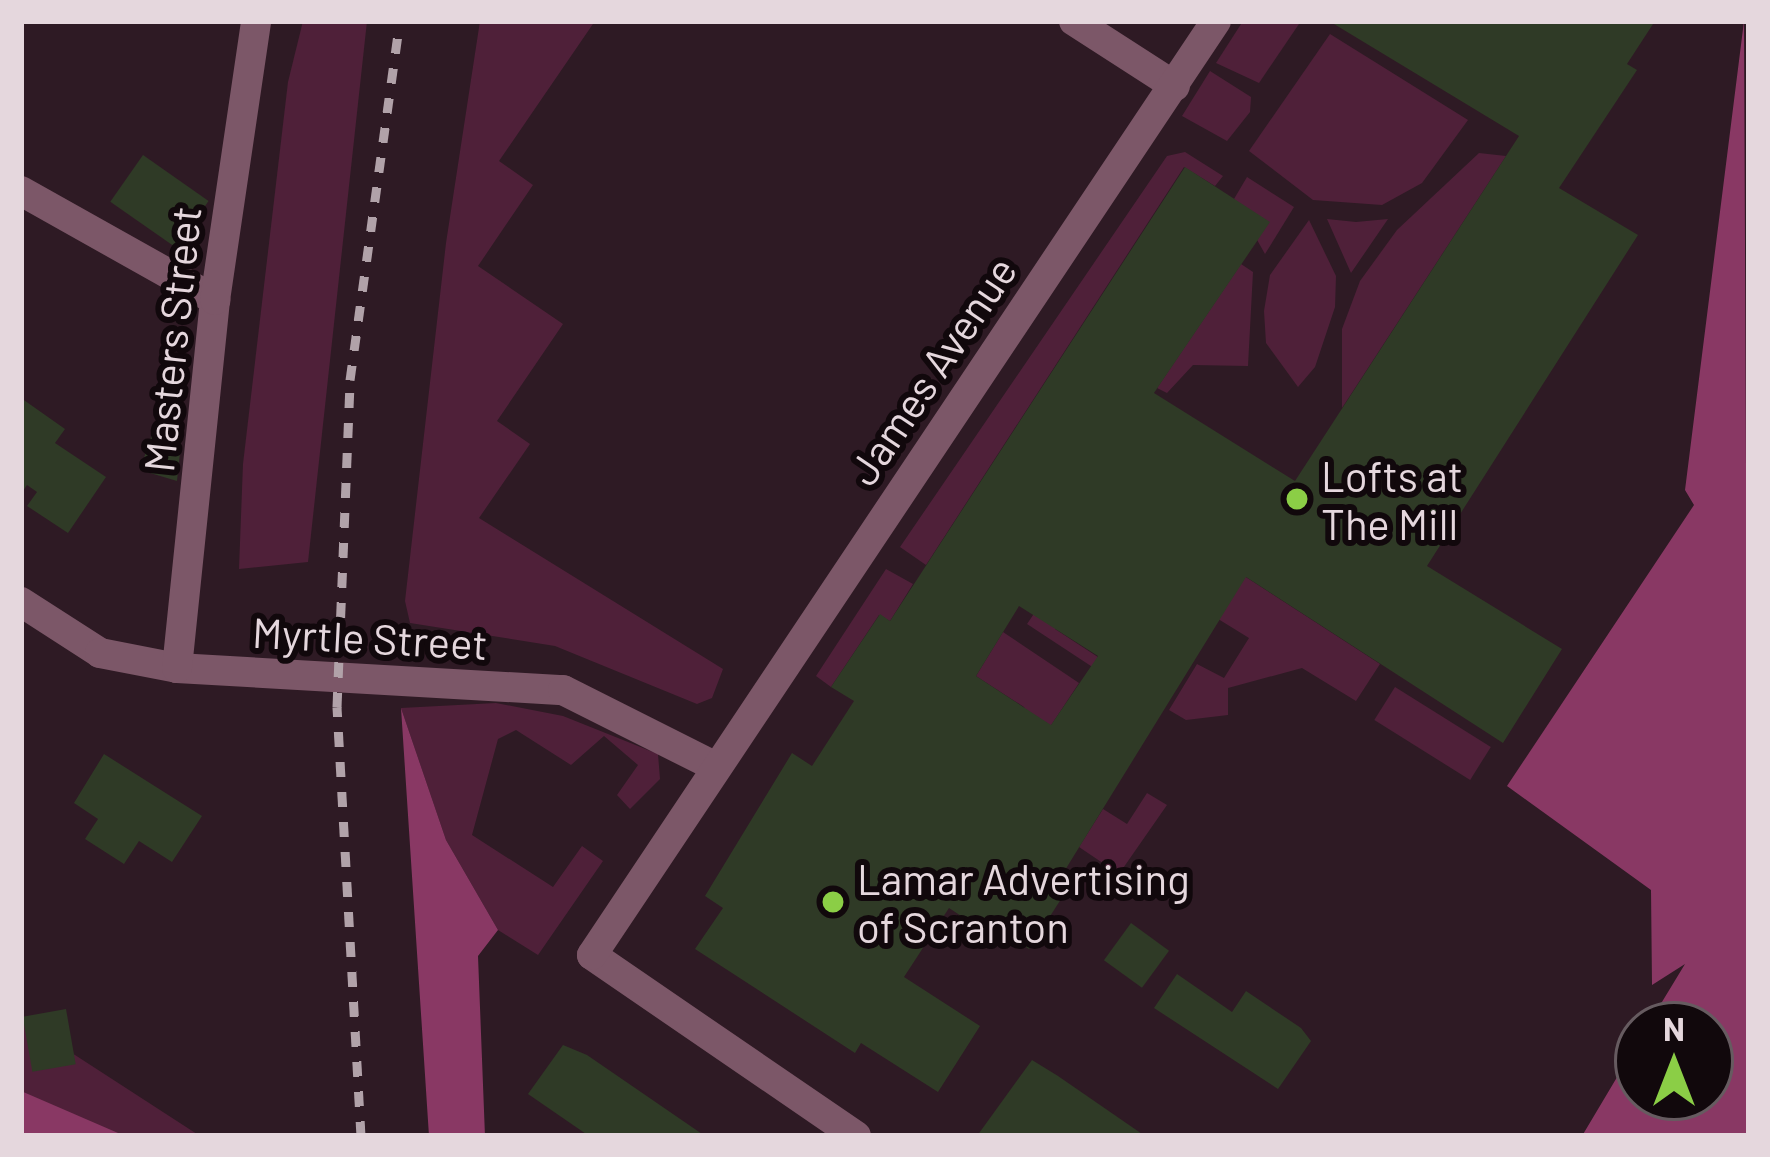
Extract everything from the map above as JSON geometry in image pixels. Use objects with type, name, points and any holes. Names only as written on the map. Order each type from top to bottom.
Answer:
[{"type":"street","name":"Masters Street","points":[[177,668],[215,300],[256,21]]},
{"type":"street","points":[[1074,21],[1174,86]]},
{"type":"street","name":"James Avenue","points":[[856,1136],[592,955],[1216,21]]},
{"type":"street","points":[[21,191],[215,300]]},
{"type":"street","name":"Myrtle Street","points":[[21,602],[100,653],[177,668],[563,690],[714,766]]},
{"type":"shaded area","points":[[303,21],[367,21],[308,562],[239,569],[243,464],[288,82]]},
{"type":"shaded area","points":[[480,21],[595,21],[499,161],[533,185],[478,266],[563,324],[497,421],[530,444],[479,518],[723,669],[712,698],[697,704],[555,646],[410,623],[405,601],[446,243]]},
{"type":"shaded area","points":[[1243,21],[1301,21],[1259,83],[1216,63]]},
{"type":"shaded area","points":[[1744,21],[1749,1136],[1582,1136],[1614,1082],[1614,1121],[1734,1121],[1734,1001],[1663,1001],[1685,964],[1652,985],[1651,890],[1507,786],[1694,505],[1685,490]]},
{"type":"shaded area","points":[[1330,34],[1468,120],[1422,183],[1382,205],[1313,200],[1249,151]]},
{"type":"shaded area","points":[[1210,71],[1251,97],[1250,112],[1227,141],[1182,116]]},
{"type":"shaded area","points":[[1185,152],[1223,176],[1215,186],[1184,167],[926,565],[900,547],[1167,156]]},
{"type":"shaded area","points":[[1479,153],[1506,156],[1342,408],[1342,329],[1360,281],[1397,230]]},
{"type":"shaded area","points":[[1247,177],[1294,207],[1265,254],[1234,199]]},
{"type":"shaded area","points":[[1327,219],[1356,222],[1388,219],[1351,273]]},
{"type":"shaded area","points":[[1309,220],[1336,276],[1335,307],[1315,367],[1298,387],[1266,343],[1264,311],[1270,275]]},
{"type":"shaded area","points":[[1241,264],[1253,272],[1248,366],[1193,365],[1167,393],[1157,388]]},
{"type":"shaded area","points":[[1201,548],[1380,664],[1356,701],[1302,668],[1228,688],[1228,715],[1186,720],[1169,710],[1197,664],[1224,678],[1249,638],[1176,593]]},
{"type":"shaded area","points":[[886,569],[913,584],[890,621],[879,615],[831,687],[816,676]]},
{"type":"shaded area","points":[[1052,587],[1075,600],[1055,629],[1104,661],[1097,670],[1027,624]]},
{"type":"shaded area","points":[[1003,632],[1079,683],[1040,742],[1024,707],[976,676]]},
{"type":"shaded area","points":[[1395,687],[1491,747],[1470,780],[1374,720]]},
{"type":"shaded area","points":[[496,703],[563,716],[658,754],[660,779],[630,809],[617,795],[638,765],[604,736],[571,765],[516,730],[498,739],[472,835],[553,887],[582,846],[603,861],[538,955],[498,930],[446,840],[401,708]]},
{"type":"shaded area","points":[[401,708],[446,840],[498,930],[478,956],[485,1136],[429,1136]]},
{"type":"shaded area","points":[[1147,793],[1167,805],[1119,874],[1079,847],[1103,809],[1127,824]]},
{"type":"shaded area","points":[[21,1020],[200,1136],[21,1136]]},
{"type":"shaded area","points":[[21,1091],[125,1136],[21,1136]]},
{"type":"building","name":"Lofts at The Mill","points":[[1329,21],[1655,21],[1627,64],[1637,70],[1559,188],[1638,235],[1427,566],[1562,649],[1503,743],[1246,577],[1062,875],[1072,882],[1029,949],[1010,937],[1005,945],[949,908],[904,977],[980,1026],[938,1092],[861,1043],[855,1053],[695,949],[723,908],[705,896],[792,753],[812,766],[854,701],[831,687],[880,614],[890,621],[1185,167],[1270,222],[1154,393],[1295,481],[1519,136]],"holes":[[[1019,606],[1098,656],[1051,725],[976,676]]]},
{"type":"building","points":[[143,155],[209,201],[176,248],[110,202]]},
{"type":"building","points":[[21,398],[65,429],[55,443],[106,477],[68,533],[27,506],[37,492],[27,485],[21,494]]},
{"type":"building","points":[[158,416],[183,424],[177,481],[140,470]]},
{"type":"building","points":[[104,754],[202,816],[172,862],[139,841],[124,864],[85,839],[98,819],[74,803]]},
{"type":"building","points":[[1131,923],[1169,951],[1142,988],[1104,960]]},
{"type":"building","points":[[1177,974],[1232,1012],[1246,991],[1301,1028],[1311,1041],[1278,1089],[1154,1008]]},
{"type":"building","points":[[66,1009],[76,1064],[32,1072],[23,1017]]},
{"type":"building","points":[[563,1045],[587,1055],[705,1136],[589,1136],[528,1094]]},
{"type":"building","points":[[1032,1060],[1058,1076],[1145,1136],[977,1136]]},
{"type":"railway","points":[[361,1136],[337,707],[350,380],[400,21]]},
{"type":"place","name":"Lofts at The Mill","points":[[1297,499]]},
{"type":"place","name":"Lamar Advertising of Scranton","points":[[833,902]]}]
